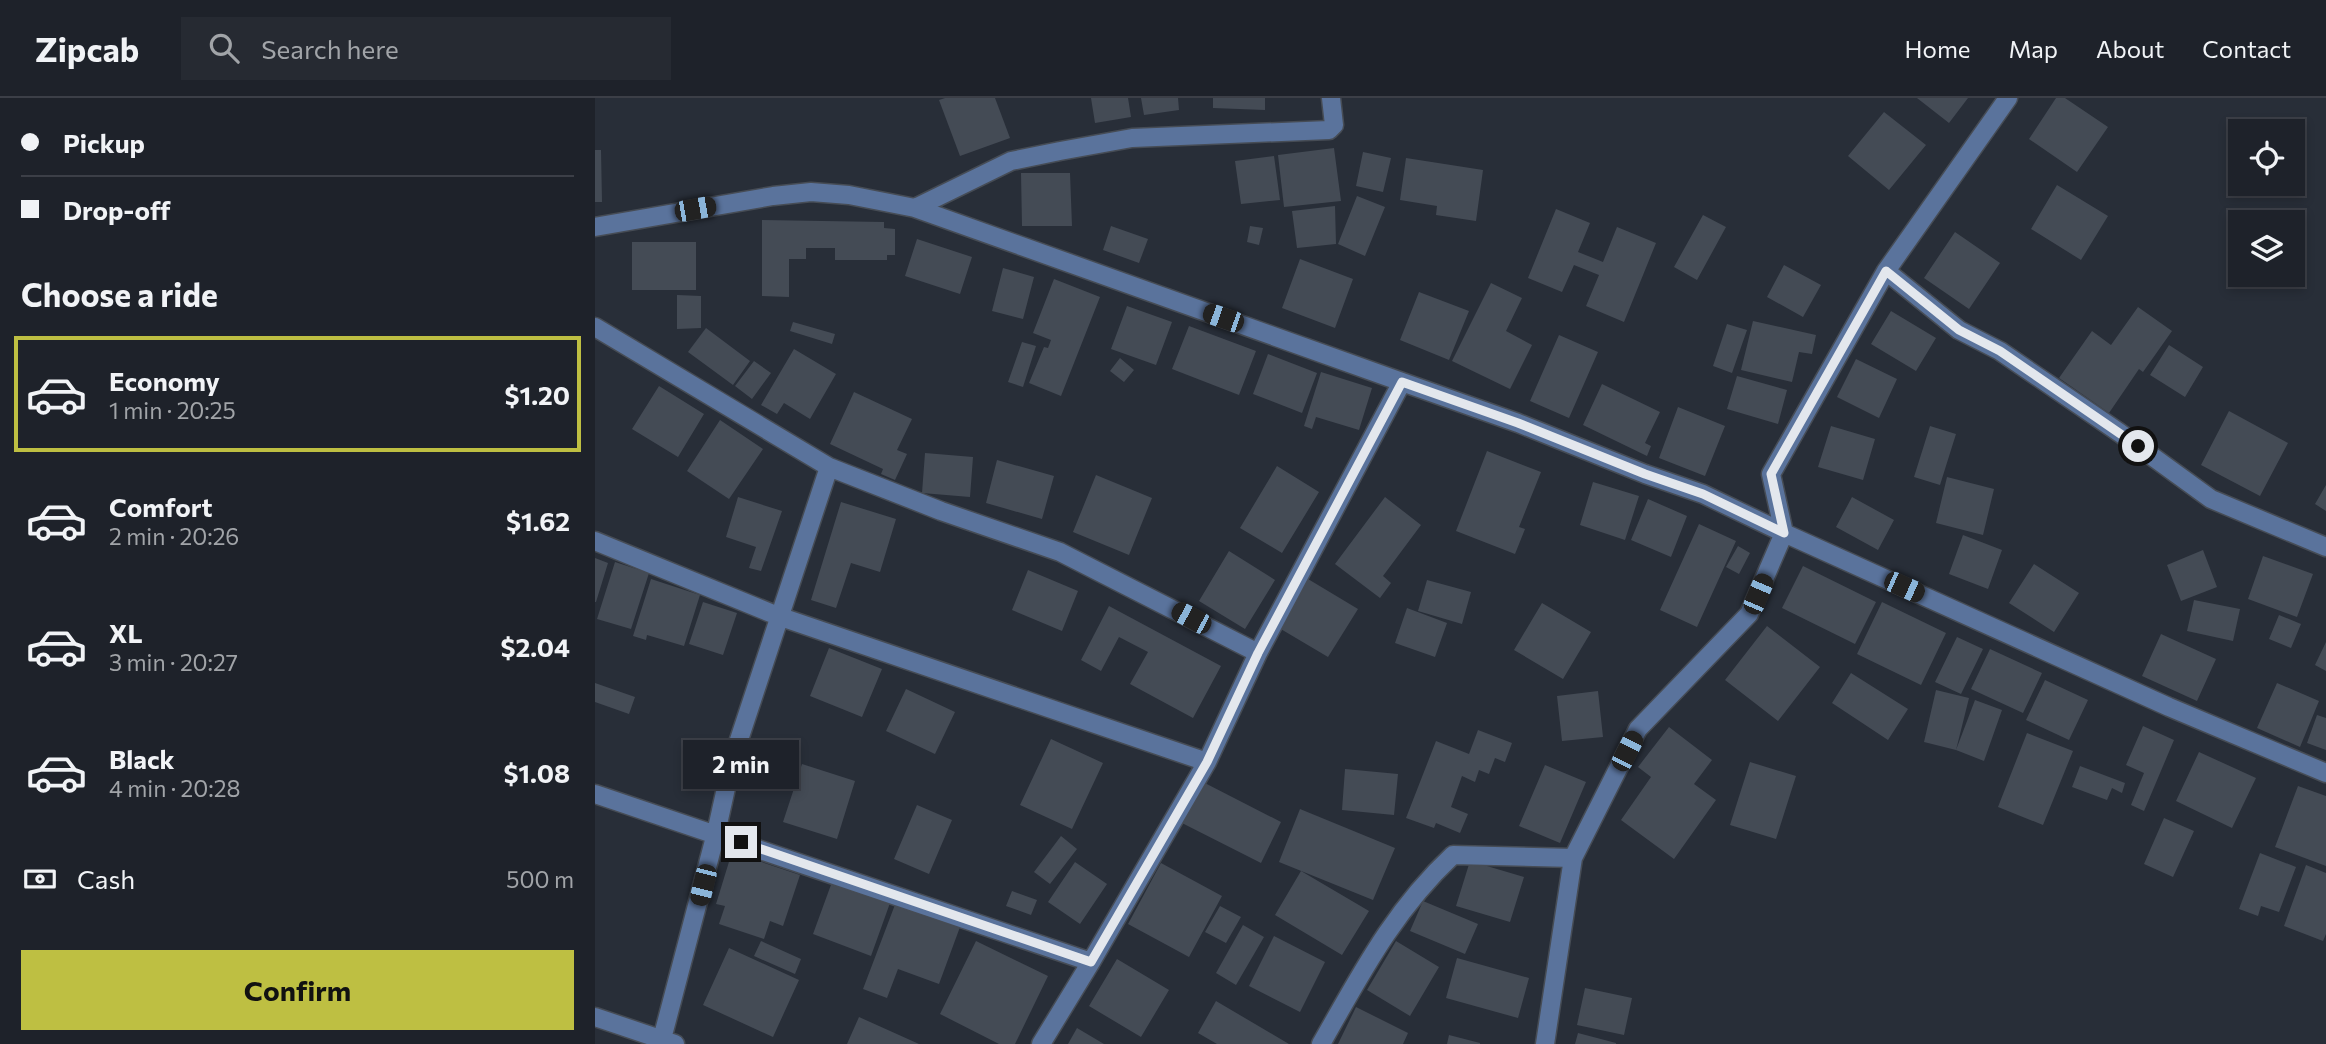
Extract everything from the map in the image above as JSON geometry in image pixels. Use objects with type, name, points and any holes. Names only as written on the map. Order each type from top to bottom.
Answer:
[{"type":"street","points":[[915,208],[1011,161],[1060,151],[1132,138],[1329,130],[1334,125],[1331,98]]},
{"type":"street","points":[[1545,1044],[1573,858],[1639,729],[1749,614],[1784,533],[1771,474],[1886,271],[2008,98]]},
{"type":"street","points":[[595,227],[773,196],[811,192],[849,195],[915,208],[1518,423],[1645,474],[1703,494],[2169,707],[2326,773]]},
{"type":"street","points":[[1886,271],[1959,330],[2000,351],[2211,499],[2326,547]]},
{"type":"street","points":[[595,327],[829,467],[941,511],[1060,552],[1258,653]]},
{"type":"street","points":[[1041,1044],[1207,762],[1258,653],[1402,382]]},
{"type":"street","points":[[595,1017],[669,1041],[732,761],[829,467]]},
{"type":"street","points":[[595,541],[778,616],[1207,762]]},
{"type":"street","points":[[595,794],[1091,962]]},
{"type":"street","points":[[1321,1044],[1382,938],[1426,880],[1453,855],[1573,858]]},
{"type":"building","points":[[995,98],[1010,138],[960,156],[939,100]]},
{"type":"building","points":[[1091,98],[1128,98],[1131,117],[1095,123]]},
{"type":"building","points":[[1141,98],[1178,98],[1179,110],[1144,115]]},
{"type":"building","points":[[1213,98],[1265,98],[1265,110],[1213,108]]},
{"type":"building","points":[[1917,98],[1968,98],[1949,123]]},
{"type":"building","points":[[2056,98],[2065,98],[2108,127],[2077,172],[2029,139]]},
{"type":"building","points":[[1884,112],[1926,145],[1889,190],[1848,156]]},
{"type":"building","points":[[1334,148],[1341,201],[1284,207],[1278,155]]},
{"type":"building","points":[[595,150],[601,150],[602,202],[595,202]]},
{"type":"building","points":[[1363,152],[1391,158],[1383,192],[1356,186]]},
{"type":"building","points":[[1274,156],[1280,200],[1241,204],[1235,161]]},
{"type":"building","points":[[1406,158],[1483,170],[1476,221],[1436,215],[1437,206],[1400,200]]},
{"type":"building","points":[[1021,173],[1070,173],[1072,226],[1022,226]]},
{"type":"building","points":[[2057,185],[2108,216],[2081,260],[2031,229]]},
{"type":"building","points":[[1357,196],[1385,207],[1365,256],[1338,244]]},
{"type":"building","points":[[1335,206],[1336,244],[1297,248],[1292,211]]},
{"type":"building","points":[[1556,209],[1590,223],[1578,252],[1603,262],[1617,227],[1656,243],[1624,322],[1586,306],[1599,275],[1574,265],[1562,292],[1528,278]]},
{"type":"building","points":[[1703,215],[1726,227],[1697,280],[1674,267]]},
{"type":"building","points":[[762,220],[884,222],[884,228],[895,229],[895,255],[887,255],[887,260],[835,260],[835,248],[806,248],[806,259],[789,259],[789,297],[762,296]]},
{"type":"building","points":[[1111,226],[1148,239],[1139,263],[1103,250]]},
{"type":"building","points":[[1250,226],[1263,228],[1259,245],[1247,242]]},
{"type":"building","points":[[1955,232],[2000,263],[1969,309],[1924,278]]},
{"type":"building","points":[[917,239],[972,257],[960,294],[905,276]]},
{"type":"building","points":[[632,242],[696,242],[696,290],[632,290]]},
{"type":"building","points":[[1300,259],[1353,279],[1335,328],[1282,308]]},
{"type":"building","points":[[1784,265],[1821,285],[1803,317],[1767,297]]},
{"type":"building","points":[[1003,268],[1034,277],[1023,319],[992,311]]},
{"type":"building","points":[[1054,279],[1100,297],[1061,396],[1029,383],[1044,347],[1048,348],[1051,340],[1033,333]]},
{"type":"building","points":[[1491,283],[1522,298],[1506,331],[1532,345],[1510,389],[1452,361]]},
{"type":"building","points":[[1419,292],[1469,311],[1449,360],[1400,340]]},
{"type":"building","points":[[677,295],[701,296],[701,328],[677,329]]},
{"type":"building","points":[[1127,306],[1172,322],[1156,365],[1111,349]]},
{"type":"building","points":[[2138,307],[2172,331],[2143,372],[2139,369],[2109,413],[2059,378],[2092,331],[2111,345]]},
{"type":"building","points":[[1891,311],[1936,338],[1916,371],[1871,344]]},
{"type":"building","points":[[1753,321],[1816,335],[1812,354],[1799,352],[1792,382],[1741,370]]},
{"type":"building","points":[[793,322],[835,334],[832,344],[790,331]]},
{"type":"building","points":[[1727,324],[1747,330],[1732,373],[1713,366]]},
{"type":"building","points":[[1189,326],[1256,351],[1239,395],[1172,369]]},
{"type":"building","points":[[706,328],[750,361],[733,385],[688,352]]},
{"type":"building","points":[[1559,335],[1598,352],[1569,418],[1530,401]]},
{"type":"building","points":[[1022,342],[1036,346],[1023,387],[1008,382]]},
{"type":"building","points":[[2169,345],[2203,367],[2185,397],[2150,375]]},
{"type":"building","points":[[794,349],[836,374],[810,419],[784,403],[777,414],[761,405]]},
{"type":"building","points":[[1268,354],[1317,373],[1302,413],[1253,394]]},
{"type":"building","points":[[1120,358],[1134,370],[1124,382],[1110,371]]},
{"type":"building","points":[[1856,359],[1897,379],[1879,418],[1837,397]]},
{"type":"building","points":[[754,361],[771,373],[752,399],[735,386]]},
{"type":"building","points":[[1321,372],[1372,388],[1359,430],[1316,417],[1312,429],[1304,426]]},
{"type":"building","points":[[1737,376],[1787,390],[1778,424],[1727,409]]},
{"type":"building","points":[[1602,384],[1660,412],[1645,443],[1651,446],[1647,456],[1583,425]]},
{"type":"building","points":[[659,386],[704,414],[678,457],[632,429]]},
{"type":"building","points":[[854,392],[912,419],[897,450],[907,454],[895,480],[881,474],[883,469],[830,444]]},
{"type":"building","points":[[1678,407],[1725,426],[1705,476],[1659,458]]},
{"type":"building","points":[[2229,411],[2288,443],[2260,496],[2201,465]]},
{"type":"building","points":[[720,420],[763,449],[729,499],[687,471]]},
{"type":"building","points":[[1831,426],[1875,439],[1863,480],[1818,467]]},
{"type":"building","points":[[1930,426],[1956,434],[1940,485],[1914,477]]},
{"type":"building","points":[[1487,451],[1541,472],[1519,527],[1525,529],[1515,554],[1456,531]]},
{"type":"building","points":[[925,453],[973,457],[970,497],[922,493]]},
{"type":"building","points":[[997,460],[1054,476],[1042,519],[986,503]]},
{"type":"building","points":[[1277,466],[1319,492],[1282,553],[1240,528]]},
{"type":"building","points":[[1096,475],[1152,498],[1129,555],[1073,532]]},
{"type":"building","points":[[1947,477],[1994,489],[1983,535],[1936,523]]},
{"type":"building","points":[[1593,482],[1639,496],[1625,540],[1580,525]]},
{"type":"building","points":[[2326,485],[2326,511],[2315,504]]},
{"type":"building","points":[[738,497],[782,511],[761,571],[749,568],[756,547],[726,537]]},
{"type":"building","points":[[1385,497],[1421,525],[1383,576],[1391,583],[1380,598],[1335,564]]},
{"type":"building","points":[[1852,497],[1894,520],[1878,550],[1836,527]]},
{"type":"building","points":[[1648,499],[1687,516],[1671,557],[1631,540]]},
{"type":"building","points":[[841,502],[896,519],[880,572],[851,563],[836,608],[811,600]]},
{"type":"building","points":[[1699,524],[1736,541],[1697,627],[1660,610]]},
{"type":"building","points":[[1963,535],[2002,550],[1988,589],[1949,574]]},
{"type":"building","points":[[1738,546],[1750,553],[1739,574],[1726,567]]},
{"type":"building","points":[[2203,550],[2217,587],[2181,601],[2167,565]]},
{"type":"building","points":[[1229,551],[1275,580],[1245,629],[1199,601]]},
{"type":"building","points":[[2263,556],[2313,574],[2297,617],[2248,599]]},
{"type":"building","points":[[595,558],[608,563],[596,602],[595,602]]},
{"type":"building","points":[[615,562],[649,573],[631,629],[597,619]]},
{"type":"building","points":[[2034,564],[2079,593],[2054,632],[2009,603]]},
{"type":"building","points":[[1803,566],[1876,602],[1855,644],[1782,608]]},
{"type":"building","points":[[1028,570],[1078,591],[1062,631],[1012,610]]},
{"type":"building","points":[[1303,576],[1358,609],[1328,657],[1274,625]]},
{"type":"building","points":[[651,579],[700,595],[684,646],[647,635],[646,640],[633,636]]},
{"type":"building","points":[[1427,580],[1471,592],[1462,624],[1418,611]]},
{"type":"building","points":[[2194,600],[2240,609],[2233,641],[2187,631]]},
{"type":"building","points":[[703,602],[737,613],[723,655],[689,644]]},
{"type":"building","points":[[1882,602],[1946,633],[1921,685],[1857,654]]},
{"type":"building","points":[[1542,603],[1591,632],[1563,679],[1514,650]]},
{"type":"building","points":[[1109,606],[1221,666],[1193,718],[1130,684],[1148,652],[1119,637],[1101,671],[1081,660]]},
{"type":"building","points":[[1407,608],[1447,623],[1435,657],[1395,643]]},
{"type":"building","points":[[2279,615],[2301,624],[2291,648],[2269,639]]},
{"type":"building","points":[[1767,626],[1820,667],[1778,721],[1725,680]]},
{"type":"building","points":[[2161,634],[2216,659],[2197,701],[2142,676]]},
{"type":"building","points":[[1957,637],[1983,649],[1961,694],[1935,682]]},
{"type":"building","points":[[2326,642],[2326,671],[2315,665]]},
{"type":"building","points":[[829,648],[882,669],[862,717],[810,696]]},
{"type":"building","points":[[1990,649],[2042,673],[2023,713],[1971,689]]},
{"type":"building","points":[[1851,673],[1908,709],[1888,740],[1832,703]]},
{"type":"building","points":[[2045,680],[2088,700],[2069,740],[2026,720]]},
{"type":"building","points":[[595,683],[635,697],[629,714],[595,702]]},
{"type":"building","points":[[2277,683],[2319,701],[2300,747],[2257,728]]},
{"type":"building","points":[[906,689],[955,712],[935,754],[886,731]]},
{"type":"building","points":[[1936,690],[1969,698],[1956,750],[1924,742]]},
{"type":"building","points":[[1598,691],[1603,737],[1562,741],[1557,696]]},
{"type":"building","points":[[1975,700],[2002,710],[1984,761],[1956,750]]},
{"type":"building","points":[[2317,715],[2326,718],[2326,750],[2307,743]]},
{"type":"building","points":[[2143,726],[2174,740],[2144,811],[2131,805],[2144,773],[2126,765]]},
{"type":"building","points":[[1669,727],[1712,760],[1694,784],[1716,800],[1674,859],[1621,820],[1651,777],[1638,767]]},
{"type":"building","points":[[1478,730],[1512,743],[1505,762],[1495,758],[1489,774],[1479,770],[1475,782],[1462,776],[1451,807],[1468,814],[1460,833],[1436,823],[1434,828],[1406,818],[1436,741],[1469,754]]},
{"type":"building","points":[[2027,733],[2073,751],[2043,825],[1998,807]]},
{"type":"building","points":[[1051,739],[1103,763],[1072,829],[1020,805]]},
{"type":"building","points":[[2199,752],[2256,778],[2232,828],[2176,801]]},
{"type":"building","points":[[1750,762],[1796,776],[1776,839],[1730,825]]},
{"type":"building","points":[[802,764],[855,781],[837,839],[783,822]]},
{"type":"building","points":[[1545,765],[1586,782],[1560,843],[1519,826]]},
{"type":"building","points":[[2080,766],[2125,783],[2122,793],[2112,788],[2107,800],[2072,787]]},
{"type":"building","points":[[1345,769],[1398,774],[1394,815],[1342,810]]},
{"type":"building","points":[[1199,780],[1281,822],[1261,863],[1178,821]]},
{"type":"building","points":[[2298,786],[2326,796],[2326,866],[2275,847]]},
{"type":"building","points":[[917,805],[952,820],[929,874],[894,859]]},
{"type":"building","points":[[1300,809],[1395,848],[1373,900],[1279,862]]},
{"type":"building","points":[[2164,818],[2194,831],[2173,877],[2144,864]]},
{"type":"building","points":[[1061,836],[1077,849],[1050,884],[1034,872]]},
{"type":"building","points":[[732,852],[800,875],[783,926],[770,921],[764,939],[719,924],[725,906],[716,904]]},
{"type":"building","points":[[2260,853],[2296,867],[2279,912],[2261,906],[2258,916],[2239,909]]},
{"type":"building","points":[[1470,861],[1524,877],[1510,922],[1456,906]]},
{"type":"building","points":[[1075,862],[1107,884],[1080,924],[1048,902]]},
{"type":"building","points":[[1161,863],[1222,896],[1189,957],[1128,924]]},
{"type":"building","points":[[2306,865],[2326,873],[2326,934],[2323,941],[2284,926]]},
{"type":"building","points":[[1301,871],[1369,911],[1342,955],[1275,915]]},
{"type":"building","points":[[832,882],[890,903],[871,956],[813,934]]},
{"type":"building","points":[[1012,891],[1037,900],[1031,915],[1006,906]]},
{"type":"building","points":[[1423,901],[1478,924],[1465,954],[1410,931]]},
{"type":"building","points":[[896,902],[960,927],[939,984],[898,969],[887,998],[863,989]]},
{"type":"building","points":[[1220,906],[1241,917],[1226,943],[1205,932]]},
{"type":"building","points":[[1243,925],[1264,937],[1236,985],[1216,973]]},
{"type":"building","points":[[1274,936],[1325,962],[1300,1012],[1249,986]]},
{"type":"building","points":[[761,941],[801,959],[795,974],[754,956]]},
{"type":"building","points":[[976,941],[1048,976],[1015,1044],[999,1044],[940,1014]]},
{"type":"building","points":[[1396,941],[1439,967],[1410,1016],[1367,990]]},
{"type":"building","points":[[729,948],[799,980],[773,1037],[703,1005]]},
{"type":"building","points":[[1457,958],[1529,978],[1518,1018],[1446,998]]},
{"type":"building","points":[[1117,959],[1169,990],[1141,1037],[1089,1006]]},
{"type":"building","points":[[1585,988],[1632,998],[1624,1035],[1577,1025]]},
{"type":"building","points":[[1216,1001],[1289,1044],[1217,1044],[1198,1033]]},
{"type":"building","points":[[1356,1007],[1408,1033],[1403,1044],[1338,1044]]},
{"type":"building","points":[[859,1017],[919,1044],[847,1044]]},
{"type":"building","points":[[1077,1028],[1104,1044],[1068,1044]]},
{"type":"building","points":[[1578,1033],[1616,1043],[1616,1044],[1575,1044]]},
{"type":"building","points":[[1449,1035],[1480,1043],[1480,1044],[1447,1044]]},
{"type":"route","points":[[741,842],[1091,962],[1207,762],[1258,653],[1402,382],[1703,494],[1784,533],[1771,474],[1886,271],[1959,330],[2000,351],[2138,446]]}]
